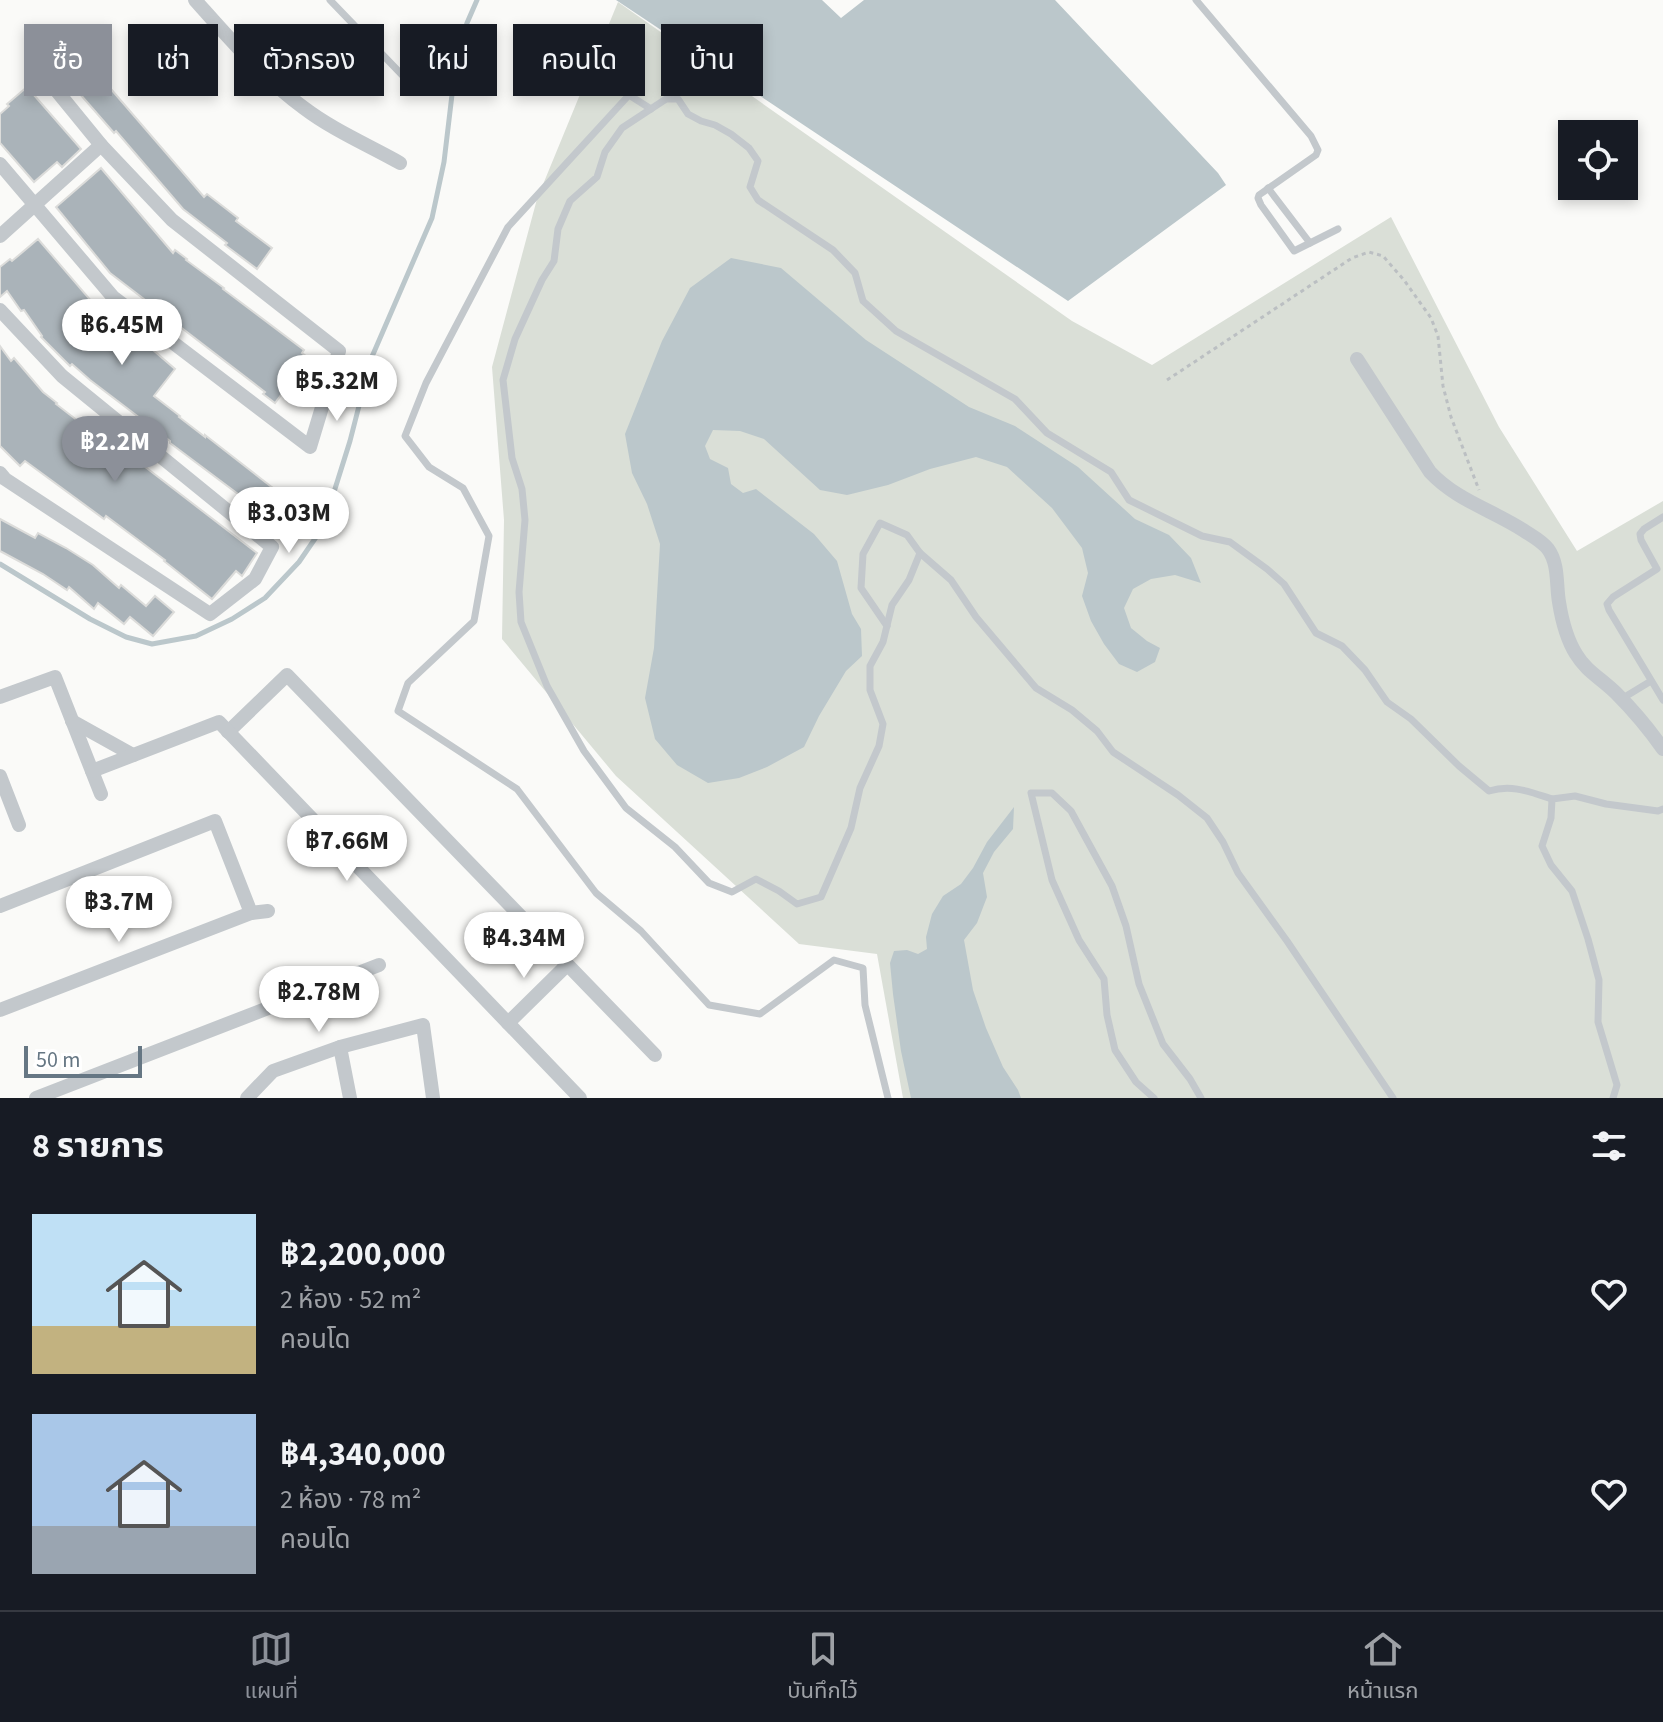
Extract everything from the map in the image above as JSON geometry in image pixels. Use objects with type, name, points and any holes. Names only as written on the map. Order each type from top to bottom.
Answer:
[{"type":"street","points":[[195,0],[235,45],[305,110],[400,163]]},
{"type":"street","points":[[0,164],[113,297],[310,447],[339,351],[172,220],[101,145],[61,96]]},
{"type":"street","points":[[0,236],[101,145]]},
{"type":"street","points":[[0,310],[62,376],[272,547],[255,579],[210,614],[2,477]]},
{"type":"street","points":[[1357,359],[1430,472],[1442,484],[1538,540],[1549,550],[1556,571],[1565,633],[1576,655],[1587,670],[1622,699],[1649,728],[1663,749]]},
{"type":"street","points":[[228,732],[287,675],[655,1055]]},
{"type":"street","points":[[0,697],[55,677],[101,794]]},
{"type":"street","points":[[72,721],[133,755]]},
{"type":"street","points":[[92,771],[219,722],[580,1098]]},
{"type":"street","points":[[0,776],[19,825]]},
{"type":"street","points":[[0,906],[215,821],[251,913]]},
{"type":"street","points":[[0,1010],[251,913],[268,911]]},
{"type":"street","points":[[36,1098],[379,965]]},
{"type":"street","points":[[508,1023],[567,965]]},
{"type":"street","points":[[254,1095],[273,1071],[340,1047],[423,1025],[433,1098]]},
{"type":"street","points":[[340,1047],[350,1098]]},
{"type":"lane","points":[[330,0],[400,73]]},
{"type":"lane","points":[[1196,0],[1295,116],[1318,150],[1316,155],[1259,195],[1259,201],[1294,251],[1338,229]]},
{"type":"lane","points":[[651,109],[629,95],[508,227],[426,383],[405,436],[429,467],[463,488],[489,536],[474,621],[408,683],[398,711],[517,789],[596,893],[641,931],[709,1005],[760,1014],[834,960],[863,968],[865,1005],[888,1098]]},
{"type":"lane","points":[[920,553],[909,580],[892,605],[883,642],[870,666],[870,690],[883,724],[879,746],[860,788],[851,828],[821,897],[797,904],[756,879],[732,892],[709,883],[675,847],[626,808],[584,751],[547,686],[521,622],[519,592],[525,520],[522,489],[512,458],[503,380],[515,339],[554,261],[558,229],[570,201],[597,177],[605,152],[622,128],[666,99],[678,99],[688,114],[715,125],[749,148],[758,161],[750,187],[758,200],[833,250],[855,273],[863,301],[896,331],[1015,399],[1047,433],[1111,472],[1129,500],[1202,536],[1230,542],[1267,569],[1284,584],[1316,633],[1342,646],[1365,670],[1387,702],[1411,719],[1489,791],[1502,787],[1552,799],[1575,796],[1606,804],[1658,811],[1663,809]]},
{"type":"lane","points":[[1268,188],[1310,243]]},
{"type":"lane","points":[[1663,517],[1640,534],[1656,570],[1607,604],[1663,700]]},
{"type":"lane","points":[[887,626],[861,588],[863,554],[880,523],[907,535],[920,553],[951,580],[976,617],[1036,688],[1072,710],[1097,731],[1113,752],[1207,818],[1238,873],[1393,1098]]},
{"type":"lane","points":[[1622,699],[1651,681]]},
{"type":"lane","points":[[1154,1098],[1136,1082],[1115,1050],[1107,1015],[1104,979],[1079,940],[1052,880],[1031,793],[1052,793],[1071,811],[1112,886],[1126,926],[1139,984],[1163,1044],[1201,1098]]},
{"type":"lane","points":[[1552,799],[1551,818],[1542,846],[1551,865],[1572,891],[1588,939],[1599,980],[1598,1022],[1617,1085],[1613,1098]]},
{"type":"shaded area","points":[[616,0],[822,0],[841,18],[864,0],[1055,0],[1226,185],[1068,301],[760,96],[763,96],[763,24],[661,24],[661,30]]},
{"type":"shaded area","points":[[618,2],[661,32],[661,96],[752,96],[1072,321],[1152,365],[1391,217],[1499,427],[1577,551],[1663,501],[1663,1098],[903,1098],[877,954],[799,944],[616,776],[502,639],[504,520],[492,367],[537,199],[579,96],[645,96],[645,24],[609,24]]},
{"type":"shaded area","points":[[731,258],[781,268],[866,340],[969,407],[1015,426],[1078,467],[1135,519],[1169,535],[1191,558],[1201,583],[1175,575],[1151,579],[1133,589],[1124,608],[1131,628],[1160,648],[1155,662],[1137,672],[1119,664],[1091,621],[1082,596],[1088,573],[1082,548],[1052,508],[1007,467],[976,457],[847,495],[820,490],[764,439],[740,431],[713,430],[705,446],[710,459],[728,468],[731,484],[743,493],[756,489],[814,534],[837,561],[852,614],[861,629],[862,656],[846,671],[804,747],[739,778],[708,783],[677,765],[655,739],[645,698],[654,648],[660,544],[647,504],[632,473],[625,434],[662,341],[690,288]]},
{"type":"shaded area","points":[[1014,807],[1013,829],[994,852],[983,873],[987,897],[977,923],[964,940],[973,990],[986,1028],[1021,1098],[911,1098],[893,994],[890,963],[894,951],[907,950],[918,954],[927,949],[926,937],[932,914],[943,896],[961,884]]},
{"type":"building","points":[[24,90],[24,96],[35,96],[81,149],[62,167],[57,162],[34,182],[0,143],[0,114],[9,106],[7,104]]},
{"type":"building","points":[[112,90],[204,197],[207,194],[272,248],[257,269],[183,209],[116,131],[114,133],[82,96],[112,96]]},
{"type":"building","points":[[101,168],[173,253],[175,250],[187,259],[304,350],[302,353],[323,369],[309,390],[293,379],[275,403],[263,394],[265,392],[110,273],[56,207]]},
{"type":"building","points":[[38,239],[104,316],[108,311],[175,369],[154,396],[296,506],[279,528],[72,364],[70,366],[41,337],[7,291],[0,297],[0,267]]},
{"type":"building","points":[[0,346],[11,361],[14,358],[56,404],[118,446],[257,553],[242,576],[236,571],[212,599],[106,516],[104,519],[25,461],[20,466],[0,446]]},
{"type":"building","points":[[0,519],[35,538],[38,533],[66,548],[146,606],[155,596],[174,612],[153,636],[130,617],[124,624],[98,603],[94,609],[69,587],[67,590],[0,551]]},
{"type":"waterway","points":[[0,564],[90,619],[126,637],[152,644],[196,636],[232,619],[265,598],[299,562],[323,527],[371,359],[432,218],[444,162],[456,61],[477,0]]}]
